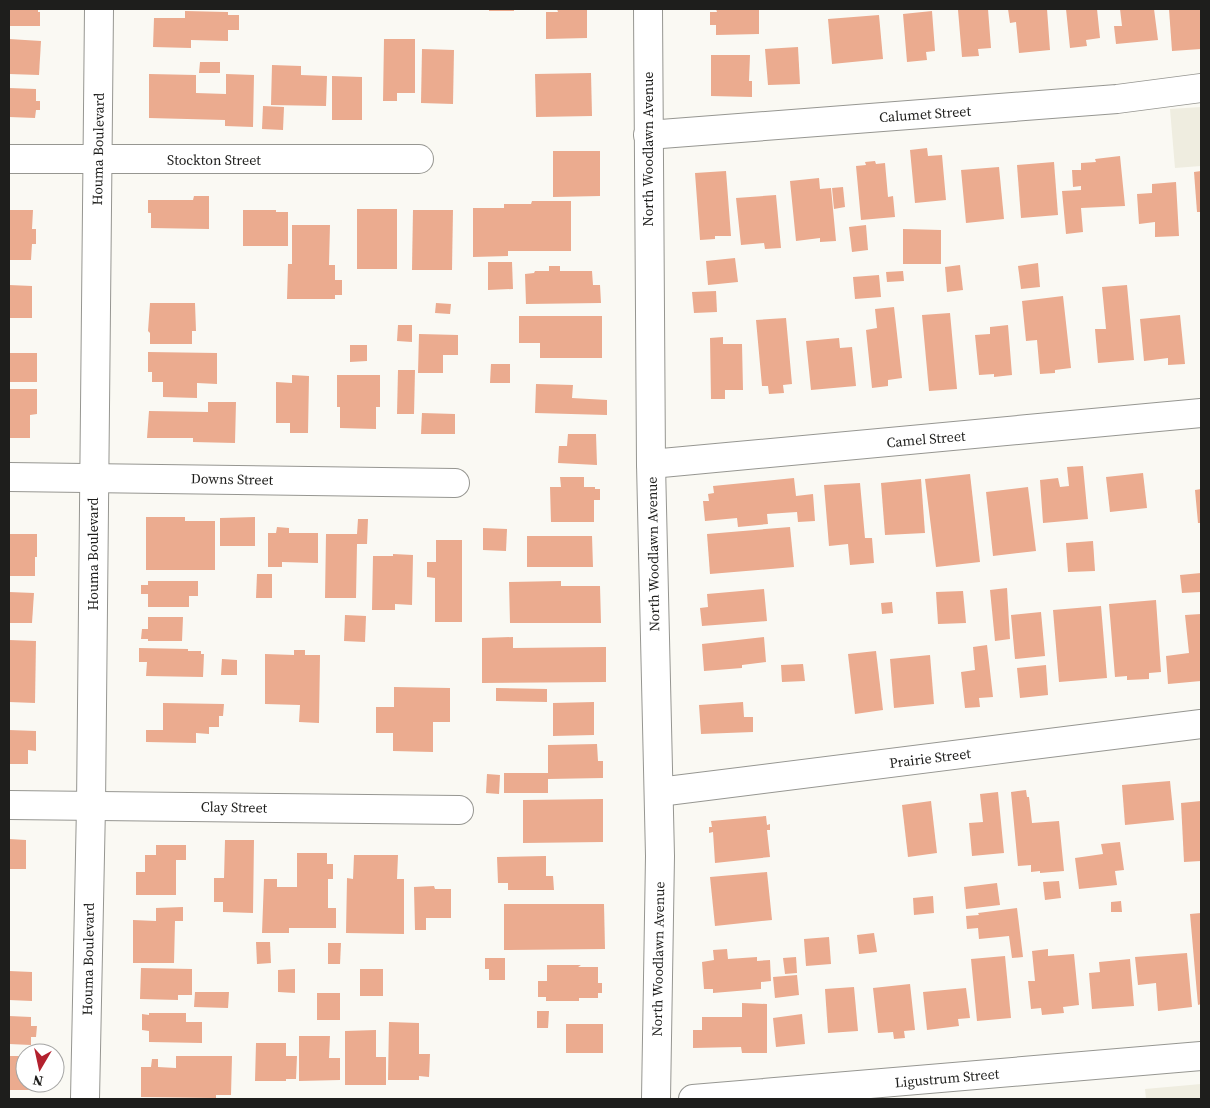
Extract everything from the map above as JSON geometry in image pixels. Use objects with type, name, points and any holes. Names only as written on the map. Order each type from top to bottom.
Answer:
[{"type":"street","name":"Houma Boulevard","points":[[85,1099],[91,806],[99,9]]},
{"type":"street","name":"North Woodlawn Avenue","points":[[648,9],[651,464],[660,856],[656,1099]]},
{"type":"street","name":"Calumet Street","points":[[648,135],[1117,99],[1201,88]]},
{"type":"street","name":"Stockton Street","points":[[9,159],[419,159]]},
{"type":"street","name":"Camel Street","points":[[651,464],[1201,413]]},
{"type":"street","name":"Downs Street","points":[[9,477],[455,483]]},
{"type":"street","name":"Prairie Street","points":[[659,792],[1201,724]]},
{"type":"street","name":"Clay Street","points":[[9,805],[458,810]]},
{"type":"street","name":"Ligustrum Street","points":[[692,1099],[1201,1056]]},
{"type":"shaded area","points":[[1201,107],[1201,166],[1175,168],[1170,109]]},
{"type":"shaded area","points":[[1201,1084],[1201,1099],[1146,1099],[1145,1089]]},
{"type":"building","points":[[9,9],[38,9],[38,12],[40,12],[40,26],[9,26]]},
{"type":"building","points":[[489,9],[514,9],[514,11],[489,11]]},
{"type":"building","points":[[557,9],[587,9],[587,38],[546,39],[546,12],[558,12]]},
{"type":"building","points":[[716,9],[759,9],[759,34],[716,35],[716,25],[710,25],[710,12],[717,12]]},
{"type":"building","points":[[988,9],[991,48],[978,49],[979,56],[962,57],[958,10]]},
{"type":"building","points":[[1008,9],[1047,9],[1050,50],[1019,53],[1016,22],[1010,23]]},
{"type":"building","points":[[1066,9],[1097,9],[1100,38],[1086,40],[1087,46],[1070,48]]},
{"type":"building","points":[[1120,9],[1154,9],[1158,40],[1116,44],[1114,26],[1122,26]]},
{"type":"building","points":[[1169,9],[1201,9],[1201,49],[1172,51]]},
{"type":"building","points":[[185,11],[228,12],[228,15],[239,15],[239,30],[228,30],[228,41],[191,40],[191,48],[153,47],[154,18],[185,18]]},
{"type":"building","points":[[932,11],[935,51],[926,52],[927,60],[907,62],[903,14]]},
{"type":"building","points":[[879,15],[883,59],[832,64],[828,19]]},
{"type":"building","points":[[9,39],[41,41],[39,75],[9,74]]},
{"type":"building","points":[[384,39],[415,39],[415,93],[397,93],[397,101],[383,101]]},
{"type":"building","points":[[798,47],[800,84],[768,85],[765,49]]},
{"type":"building","points":[[422,49],[454,50],[453,104],[421,103]]},
{"type":"building","points":[[711,55],[750,55],[749,81],[752,81],[752,97],[711,96]]},
{"type":"building","points":[[200,62],[220,62],[220,73],[199,73]]},
{"type":"building","points":[[272,65],[301,66],[301,75],[327,76],[326,106],[271,105]]},
{"type":"building","points":[[591,73],[592,116],[536,117],[535,74]]},
{"type":"building","points":[[149,74],[196,75],[196,93],[226,94],[226,74],[254,75],[253,127],[225,126],[225,120],[149,118]]},
{"type":"building","points":[[332,76],[362,77],[362,120],[332,120]]},
{"type":"building","points":[[9,88],[36,89],[36,101],[40,101],[40,110],[36,110],[35,118],[9,117]]},
{"type":"building","points":[[263,106],[284,107],[283,130],[262,129]]},
{"type":"building","points":[[927,148],[928,156],[942,155],[946,200],[915,203],[910,150]]},
{"type":"building","points":[[553,151],[600,151],[600,196],[553,197]]},
{"type":"building","points":[[1120,156],[1125,206],[1081,208],[1083,232],[1066,234],[1062,191],[1081,190],[1081,186],[1073,187],[1072,170],[1081,170],[1081,163],[1096,162],[1095,159]]},
{"type":"building","points":[[875,161],[876,164],[885,163],[888,197],[893,196],[895,217],[861,220],[856,166],[866,165],[865,162]]},
{"type":"building","points":[[1054,162],[1058,215],[1021,218],[1017,165]]},
{"type":"building","points":[[999,167],[1004,219],[966,223],[961,170]]},
{"type":"building","points":[[726,171],[731,236],[715,236],[715,239],[700,240],[695,173]]},
{"type":"building","points":[[1201,171],[1201,212],[1197,212],[1194,172]]},
{"type":"building","points":[[819,178],[820,189],[831,188],[836,241],[820,242],[820,238],[796,241],[790,181]]},
{"type":"building","points":[[1176,182],[1179,236],[1155,237],[1155,222],[1139,224],[1137,194],[1152,193],[1152,184]]},
{"type":"building","points":[[843,187],[845,207],[834,209],[832,188]]},
{"type":"building","points":[[776,195],[781,248],[765,249],[764,243],[741,245],[736,198]]},
{"type":"building","points":[[194,196],[209,196],[209,229],[151,228],[151,213],[148,213],[148,200],[193,200]]},
{"type":"building","points":[[532,201],[571,201],[571,251],[508,251],[508,256],[473,257],[473,208],[504,208],[504,204],[531,204]]},
{"type":"building","points":[[357,209],[397,209],[397,269],[357,269]]},
{"type":"building","points":[[9,210],[33,210],[32,229],[36,229],[36,244],[32,244],[31,260],[9,260]]},
{"type":"building","points":[[243,210],[288,212],[288,246],[243,246]]},
{"type":"building","points":[[413,210],[453,210],[452,270],[412,270]]},
{"type":"building","points":[[292,225],[330,225],[329,265],[335,265],[335,280],[342,280],[342,295],[335,295],[335,299],[287,299],[288,264],[292,264]]},
{"type":"building","points":[[866,225],[868,250],[852,252],[849,227]]},
{"type":"building","points":[[903,229],[941,230],[941,264],[903,264]]},
{"type":"building","points":[[735,258],[738,282],[708,285],[706,261]]},
{"type":"building","points":[[488,262],[512,262],[513,289],[488,290]]},
{"type":"building","points":[[1038,263],[1040,287],[1021,289],[1018,266]]},
{"type":"building","points":[[960,265],[963,290],[947,292],[945,267]]},
{"type":"building","points":[[549,266],[560,266],[560,271],[592,271],[593,285],[600,285],[601,303],[526,304],[525,274],[534,273],[535,271],[549,271]]},
{"type":"building","points":[[903,271],[904,281],[887,282],[886,272]]},
{"type":"building","points":[[879,275],[881,297],[855,299],[853,277]]},
{"type":"building","points":[[9,285],[32,286],[32,318],[9,318]]},
{"type":"building","points":[[1127,285],[1134,360],[1098,363],[1095,329],[1106,329],[1102,287]]},
{"type":"building","points":[[716,291],[717,312],[694,313],[692,292]]},
{"type":"building","points":[[1063,296],[1071,368],[1055,370],[1055,373],[1040,374],[1037,340],[1026,341],[1022,301]]},
{"type":"building","points":[[150,303],[195,303],[196,331],[192,331],[192,344],[150,344],[150,333],[148,331]]},
{"type":"building","points":[[436,303],[451,304],[450,314],[435,313]]},
{"type":"building","points":[[894,307],[902,378],[888,380],[888,386],[872,388],[866,330],[877,328],[875,309]]},
{"type":"building","points":[[950,313],[957,389],[929,391],[922,315]]},
{"type":"building","points":[[1180,315],[1185,364],[1168,365],[1168,358],[1144,361],[1140,319]]},
{"type":"building","points":[[519,316],[602,316],[602,358],[540,358],[540,343],[519,343]]},
{"type":"building","points":[[786,318],[792,384],[783,385],[784,393],[769,394],[768,386],[762,386],[756,320]]},
{"type":"building","points":[[398,325],[412,325],[412,342],[397,341]]},
{"type":"building","points":[[1008,325],[1012,375],[994,377],[994,374],[979,375],[975,335],[990,334],[990,327]]},
{"type":"building","points":[[419,334],[458,335],[458,355],[443,355],[443,373],[418,373]]},
{"type":"building","points":[[723,337],[723,344],[742,344],[743,390],[725,390],[725,399],[711,399],[710,338]]},
{"type":"building","points":[[839,338],[840,348],[852,347],[856,386],[811,390],[806,341]]},
{"type":"building","points":[[350,345],[367,345],[367,361],[350,362]]},
{"type":"building","points":[[148,352],[217,353],[217,384],[197,383],[197,398],[163,397],[163,382],[152,382],[152,372],[148,372]]},
{"type":"building","points":[[9,353],[37,353],[37,382],[9,382]]},
{"type":"building","points":[[491,364],[510,364],[510,383],[490,383]]},
{"type":"building","points":[[398,370],[415,370],[414,414],[397,414]]},
{"type":"building","points":[[292,375],[309,376],[308,433],[290,433],[290,423],[276,423],[276,382],[292,383]]},
{"type":"building","points":[[337,375],[380,375],[380,407],[376,407],[376,429],[340,428],[340,407],[337,407]]},
{"type":"building","points":[[536,384],[573,385],[572,398],[607,400],[607,415],[535,413]]},
{"type":"building","points":[[9,389],[37,389],[37,414],[30,415],[30,438],[9,438]]},
{"type":"building","points":[[208,402],[236,402],[235,443],[193,442],[193,438],[147,438],[149,411],[208,412]]},
{"type":"building","points":[[422,413],[455,414],[455,434],[421,434]]},
{"type":"building","points":[[568,434],[596,434],[597,465],[558,463],[559,446],[567,446]]},
{"type":"building","points":[[1083,466],[1088,519],[1043,523],[1040,480],[1058,478],[1060,487],[1069,486],[1067,467]]},
{"type":"building","points":[[1143,473],[1147,508],[1110,512],[1106,477]]},
{"type":"building","points":[[970,474],[980,562],[936,567],[925,479]]},
{"type":"building","points":[[560,477],[584,477],[584,487],[600,489],[600,500],[594,500],[594,522],[551,522],[550,487],[561,487]]},
{"type":"building","points":[[794,478],[796,496],[813,494],[815,521],[798,522],[797,512],[767,514],[768,524],[738,527],[737,518],[705,521],[703,501],[709,501],[708,494],[714,493],[713,486]]},
{"type":"building","points":[[921,479],[925,533],[885,535],[881,483]]},
{"type":"building","points":[[860,483],[865,538],[872,538],[874,563],[850,565],[848,544],[829,546],[824,485]]},
{"type":"building","points":[[1028,487],[1036,551],[993,556],[986,492]]},
{"type":"building","points":[[1201,489],[1201,523],[1198,523],[1195,490]]},
{"type":"building","points":[[146,517],[185,517],[185,521],[215,521],[215,570],[146,570]]},
{"type":"building","points":[[255,517],[255,546],[220,546],[220,518]]},
{"type":"building","points":[[358,519],[368,519],[367,544],[357,544],[356,598],[325,598],[326,534],[357,534]]},
{"type":"building","points":[[277,527],[289,528],[289,533],[318,533],[318,563],[282,562],[282,567],[268,567],[268,533],[276,533]]},
{"type":"building","points":[[790,527],[794,567],[710,574],[707,534]]},
{"type":"building","points":[[483,528],[507,529],[506,551],[483,550]]},
{"type":"building","points":[[9,534],[37,534],[35,576],[9,576]]},
{"type":"building","points":[[527,536],[592,536],[593,567],[527,567]]},
{"type":"building","points":[[436,540],[462,540],[462,622],[435,622],[435,578],[427,577],[427,562],[436,562]]},
{"type":"building","points":[[1093,541],[1095,571],[1068,572],[1066,543]]},
{"type":"building","points":[[393,554],[413,555],[412,605],[395,604],[395,610],[372,610],[373,556],[393,556]]},
{"type":"building","points":[[1201,573],[1201,592],[1182,593],[1180,575]]},
{"type":"building","points":[[257,574],[272,574],[272,598],[256,598]]},
{"type":"building","points":[[148,581],[198,581],[198,596],[189,596],[189,607],[148,607],[148,594],[141,594],[141,585],[148,585]]},
{"type":"building","points":[[561,581],[561,586],[600,586],[601,623],[510,623],[509,582]]},
{"type":"building","points":[[1007,588],[1010,639],[995,641],[990,590]]},
{"type":"building","points":[[764,589],[767,621],[702,626],[700,608],[708,607],[707,594]]},
{"type":"building","points":[[963,591],[966,623],[938,624],[936,592]]},
{"type":"building","points":[[9,592],[34,593],[32,623],[9,623]]},
{"type":"building","points":[[1156,600],[1161,672],[1149,673],[1149,679],[1127,680],[1127,676],[1115,677],[1109,604]]},
{"type":"building","points":[[892,602],[893,613],[882,614],[881,603]]},
{"type":"building","points":[[1101,606],[1107,678],[1059,682],[1053,610]]},
{"type":"building","points":[[1041,612],[1045,656],[1015,659],[1011,615]]},
{"type":"building","points":[[1201,614],[1201,681],[1168,684],[1166,656],[1189,653],[1185,615]]},
{"type":"building","points":[[345,615],[366,616],[365,642],[344,641]]},
{"type":"building","points":[[148,617],[183,617],[182,641],[148,641],[148,639],[141,639],[142,629],[148,629]]},
{"type":"building","points":[[513,637],[513,648],[606,647],[606,682],[482,683],[482,638]]},
{"type":"building","points":[[764,637],[766,662],[742,665],[742,668],[704,671],[702,644]]},
{"type":"building","points":[[9,640],[36,641],[35,703],[9,702]]},
{"type":"building","points":[[987,645],[993,697],[979,698],[980,707],[965,708],[961,672],[975,670],[973,647]]},
{"type":"building","points":[[139,648],[201,651],[201,654],[204,654],[203,677],[146,676],[147,662],[139,662]]},
{"type":"building","points":[[294,650],[305,650],[305,655],[320,655],[319,723],[299,722],[300,705],[265,704],[265,654],[294,655]]},
{"type":"building","points":[[876,651],[883,710],[855,714],[848,654]]},
{"type":"building","points":[[930,655],[934,704],[894,708],[890,659]]},
{"type":"building","points":[[222,659],[237,660],[237,675],[221,675]]},
{"type":"building","points":[[803,664],[805,681],[782,682],[781,665]]},
{"type":"building","points":[[1046,665],[1048,695],[1020,698],[1017,668]]},
{"type":"building","points":[[394,687],[450,688],[450,722],[433,722],[433,752],[393,751],[393,733],[376,733],[376,707],[394,707]]},
{"type":"building","points":[[496,688],[547,689],[547,702],[496,701]]},
{"type":"building","points":[[594,702],[594,735],[553,736],[553,703]]},
{"type":"building","points":[[743,702],[744,717],[753,717],[753,732],[701,734],[699,705]]},
{"type":"building","points":[[163,703],[224,704],[223,716],[219,716],[219,727],[209,727],[209,734],[196,733],[196,743],[146,742],[146,730],[163,730]]},
{"type":"building","points":[[9,730],[36,731],[36,751],[28,750],[28,764],[9,764]]},
{"type":"building","points":[[597,744],[598,761],[603,761],[603,778],[548,779],[548,793],[504,793],[504,773],[548,773],[548,745]]},
{"type":"building","points":[[487,774],[500,775],[499,794],[486,793]]},
{"type":"building","points":[[1170,781],[1174,820],[1125,825],[1122,785]]},
{"type":"building","points":[[1026,790],[1027,797],[1029,797],[1032,823],[1059,821],[1064,871],[1040,873],[1040,871],[1031,872],[1031,865],[1018,866],[1011,792]]},
{"type":"building","points":[[998,792],[1004,853],[972,856],[969,823],[983,822],[980,794]]},
{"type":"building","points":[[603,799],[603,842],[523,843],[523,800]]},
{"type":"building","points":[[931,801],[937,853],[908,857],[902,805]]},
{"type":"building","points":[[1201,801],[1201,861],[1184,862],[1181,803]]},
{"type":"building","points":[[766,816],[767,825],[770,824],[770,830],[767,830],[770,857],[715,863],[713,832],[709,833],[709,827],[712,827],[711,821]]},
{"type":"building","points":[[9,839],[26,840],[26,869],[9,869]]},
{"type":"building","points":[[225,840],[254,840],[253,913],[223,912],[223,902],[214,902],[214,878],[224,878]]},
{"type":"building","points":[[1120,842],[1124,870],[1115,871],[1117,885],[1079,889],[1075,858],[1103,854],[1101,844]]},
{"type":"building","points":[[156,845],[186,845],[186,860],[176,860],[176,895],[136,895],[136,872],[145,872],[145,855],[156,855]]},
{"type":"building","points":[[297,853],[327,853],[327,864],[333,864],[333,879],[328,879],[328,908],[336,908],[336,928],[289,928],[289,933],[262,933],[264,879],[277,879],[277,887],[297,887]]},
{"type":"building","points":[[354,855],[398,855],[397,879],[404,879],[404,934],[346,933],[347,878],[353,879]]},
{"type":"building","points":[[546,856],[546,876],[553,876],[554,890],[508,890],[508,883],[498,883],[497,857]]},
{"type":"building","points":[[767,872],[772,920],[715,926],[710,877]]},
{"type":"building","points":[[1059,881],[1061,898],[1045,900],[1043,882]]},
{"type":"building","points":[[997,883],[1000,905],[966,909],[964,887]]},
{"type":"building","points":[[434,886],[435,889],[451,889],[451,918],[426,918],[426,930],[415,930],[414,887]]},
{"type":"building","points":[[933,896],[934,913],[914,915],[913,898]]},
{"type":"building","points":[[1121,901],[1122,912],[1111,912],[1111,902]]},
{"type":"building","points":[[504,904],[604,904],[605,949],[504,950]]},
{"type":"building","points":[[183,907],[183,921],[175,921],[174,963],[133,963],[133,920],[156,921],[156,908]]},
{"type":"building","points":[[1017,908],[1023,957],[1012,958],[1009,936],[979,939],[978,928],[967,929],[966,916]]},
{"type":"building","points":[[1201,913],[1201,1004],[1198,1005],[1190,914]]},
{"type":"building","points":[[874,933],[877,952],[859,954],[857,935]]},
{"type":"building","points":[[829,937],[831,964],[806,966],[804,939]]},
{"type":"building","points":[[256,942],[270,942],[271,963],[257,964]]},
{"type":"building","points":[[328,943],[341,943],[340,964],[328,964]]},
{"type":"building","points":[[727,949],[728,959],[757,957],[757,961],[770,960],[771,981],[761,982],[761,989],[713,993],[713,989],[704,989],[702,962],[714,960],[713,950]]},
{"type":"building","points":[[1048,949],[1048,956],[1074,954],[1079,1005],[1063,1007],[1064,1013],[1042,1015],[1041,1008],[1031,1009],[1028,981],[1035,981],[1032,951]]},
{"type":"building","points":[[1187,953],[1192,1007],[1158,1011],[1156,983],[1138,985],[1135,957]]},
{"type":"building","points":[[1005,956],[1011,1018],[977,1021],[971,959]]},
{"type":"building","points":[[796,957],[797,973],[785,974],[783,958]]},
{"type":"building","points":[[485,958],[505,958],[505,980],[489,980],[489,969],[485,969]]},
{"type":"building","points":[[1130,959],[1134,1006],[1092,1009],[1089,973],[1100,972],[1099,962]]},
{"type":"building","points":[[547,965],[598,967],[598,983],[602,983],[602,993],[598,993],[598,998],[579,998],[579,1001],[546,1001],[546,997],[538,997],[538,981],[547,981]]},
{"type":"building","points":[[141,968],[192,969],[192,995],[178,995],[178,1000],[140,999]]},
{"type":"building","points":[[295,969],[295,993],[278,992],[278,970]]},
{"type":"building","points":[[360,969],[383,969],[383,996],[360,996]]},
{"type":"building","points":[[9,971],[32,972],[32,1001],[9,1000]]},
{"type":"building","points":[[797,975],[799,995],[775,998],[773,977]]},
{"type":"building","points":[[910,984],[915,1030],[904,1031],[905,1038],[894,1039],[893,1032],[878,1033],[873,988]]},
{"type":"building","points":[[854,987],[858,1031],[828,1033],[825,989]]},
{"type":"building","points":[[966,988],[970,1018],[958,1019],[959,1026],[927,1030],[923,992]]},
{"type":"building","points":[[195,992],[229,992],[228,1008],[194,1007]]},
{"type":"building","points":[[317,993],[340,993],[340,1020],[317,1020]]},
{"type":"building","points":[[742,1003],[767,1004],[767,1053],[742,1053],[741,1047],[693,1048],[693,1030],[702,1030],[702,1017],[742,1017]]},
{"type":"building","points":[[537,1011],[549,1011],[548,1028],[537,1028]]},
{"type":"building","points":[[149,1013],[186,1013],[186,1022],[202,1022],[202,1043],[149,1042],[149,1031],[142,1030],[142,1014],[149,1015]]},
{"type":"building","points":[[802,1014],[805,1044],[776,1047],[773,1018]]},
{"type":"building","points":[[9,1016],[31,1017],[31,1026],[37,1026],[36,1037],[31,1037],[31,1043],[9,1044]]},
{"type":"building","points":[[389,1022],[419,1023],[419,1054],[430,1054],[429,1077],[419,1076],[419,1080],[388,1080]]},
{"type":"building","points":[[566,1024],[603,1024],[603,1053],[566,1053]]},
{"type":"building","points":[[376,1030],[376,1057],[386,1057],[386,1085],[345,1085],[345,1031]]},
{"type":"building","points":[[299,1036],[330,1036],[329,1058],[340,1058],[340,1080],[299,1081]]},
{"type":"building","points":[[256,1043],[286,1043],[286,1056],[297,1056],[296,1079],[286,1079],[286,1081],[255,1081]]},
{"type":"building","points":[[9,1056],[15,1056],[15,1090],[9,1090]]},
{"type":"building","points":[[176,1056],[232,1056],[231,1095],[216,1095],[216,1098],[141,1097],[141,1067],[151,1067],[152,1059],[158,1059],[158,1067],[176,1068]]}]
